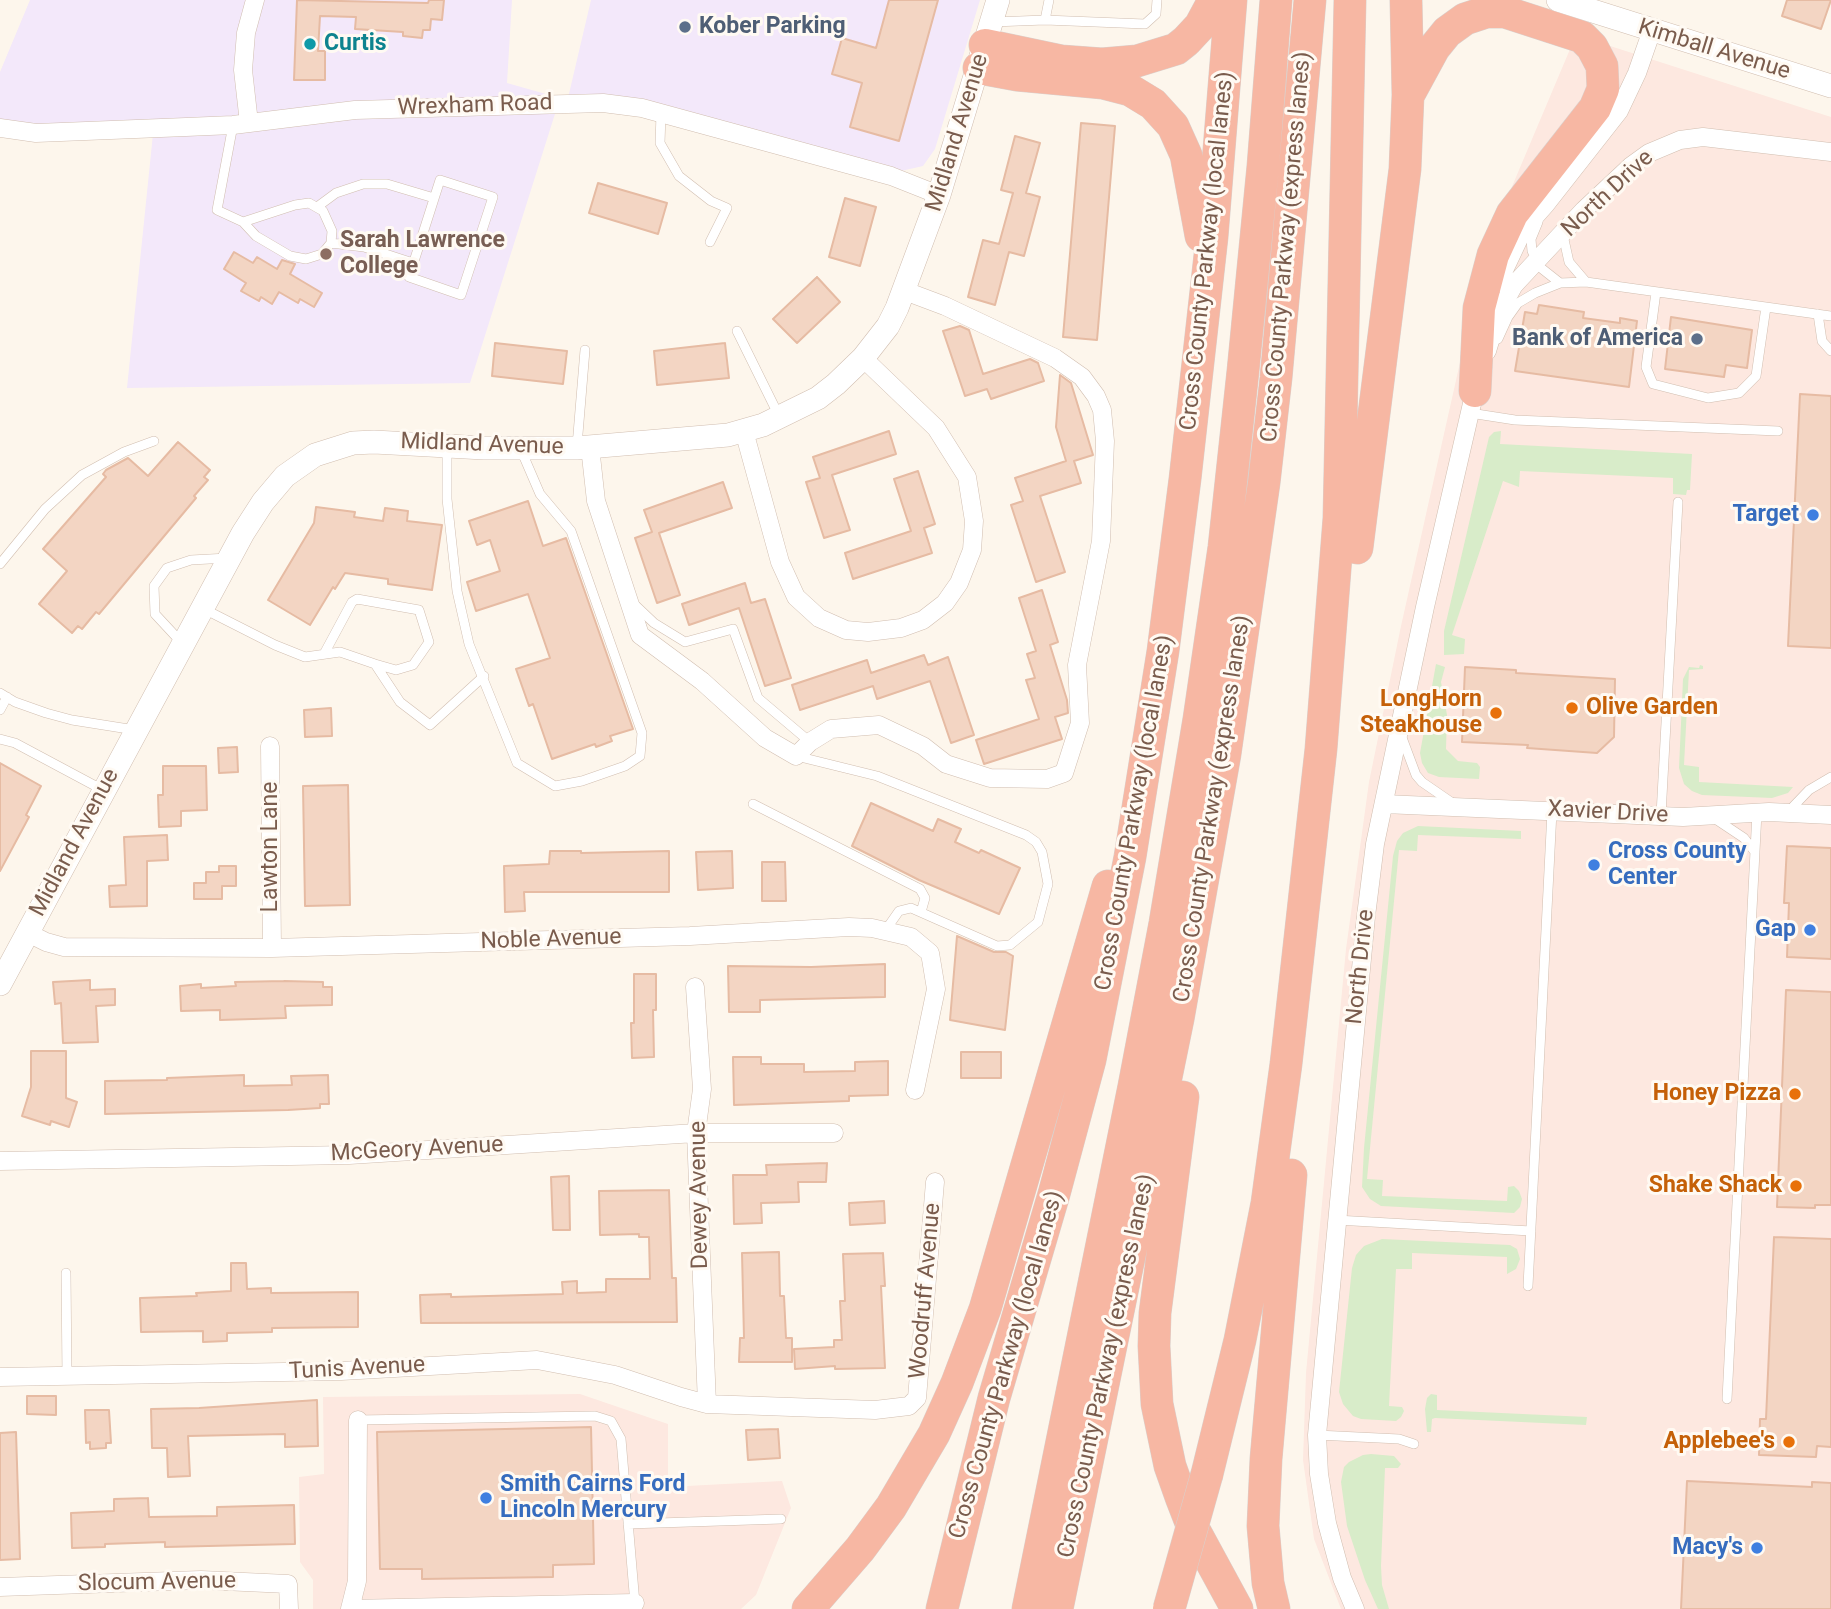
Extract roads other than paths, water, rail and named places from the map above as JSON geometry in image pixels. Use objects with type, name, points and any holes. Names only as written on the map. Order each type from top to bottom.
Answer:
[{"type":"highway","points":[[988,34],[1061,61],[1102,64],[1137,61],[1176,49],[1200,26],[1214,0]]},
{"type":"highway","name":"Cross County Parkway (local lanes)","points":[[942,1609],[1014,1324],[1055,1194],[1090,1060],[1118,925],[1165,638],[1208,275],[1231,0]]},
{"type":"highway","name":"Cross County Parkway (express lanes)","points":[[1028,1609],[1134,1086],[1170,898],[1199,719],[1224,547],[1261,193],[1276,0]]},
{"type":"highway","name":"Cross County Parkway (express lanes)","points":[[1057,1609],[1174,1043],[1225,754],[1275,391],[1310,0]]},
{"type":"highway","points":[[1169,1609],[1207,1474],[1240,1340],[1268,1203],[1301,928],[1321,749],[1339,518],[1350,0]]},
{"type":"highway","points":[[1321,749],[1350,607],[1370,430],[1405,169],[1408,95],[1406,0]]},
{"type":"highway","points":[[1408,95],[1440,39],[1454,26],[1486,12],[1514,14],[1582,37],[1598,55],[1602,66],[1603,89],[1595,108],[1512,214],[1493,255],[1479,308],[1472,402]]},
{"type":"highway","points":[[988,34],[1028,77],[1103,83],[1129,90],[1153,104],[1173,126],[1186,155],[1208,275]]},
{"type":"highway","points":[[1225,754],[1197,996],[1164,1233],[1154,1346],[1157,1404],[1170,1466],[1193,1528],[1237,1609]]},
{"type":"highway","points":[[808,1609],[860,1549],[891,1507],[934,1434],[962,1370],[985,1308],[1100,908],[1141,789]]},
{"type":"highway","points":[[1273,1609],[1263,1526],[1266,1459],[1304,1025],[1301,928]]},
{"type":"street","points":[[241,124],[246,33],[255,0]]},
{"type":"street","name":"Kimball Avenue","points":[[1569,2],[1831,86]]},
{"type":"street","name":"North Drive","points":[[1355,1609],[1334,1551],[1319,1474],[1317,1435],[1370,880],[1384,804],[1493,296],[1523,230],[1619,111],[1637,73],[1652,30]]},
{"type":"street","name":"Midland Avenue","points":[[0,984],[229,558],[268,495],[285,475],[305,460],[353,443],[520,448],[584,447],[709,438],[744,431],[780,418],[818,398],[863,358],[888,326],[905,291],[939,195],[988,34]]},
{"type":"street","name":"Wrexham Road","points":[[0,128],[36,133],[241,124],[355,110],[603,103],[661,114],[891,176],[939,195]]},
{"type":"street","name":"North Drive","points":[[1472,402],[1502,304],[1514,285],[1584,210],[1649,153],[1670,143],[1714,137],[1831,152]]},
{"type":"street","points":[[584,447],[596,501],[640,635],[702,681],[765,738],[796,756],[810,742],[831,729],[879,725],[923,746],[946,764],[990,778],[1047,779],[1064,773],[1080,723],[1077,665],[1101,541],[1105,441],[1102,410],[1096,396],[1082,377],[1055,358],[945,306],[905,291]]},
{"type":"street","points":[[744,431],[780,562],[796,597],[819,618],[846,630],[868,632],[901,628],[923,620],[945,603],[959,583],[972,550],[974,521],[967,477],[936,428],[863,358]]},
{"type":"street","name":"Lawton Lane","points":[[270,746],[272,948]]},
{"type":"street","name":"Xavier Drive","points":[[1384,804],[1661,815],[1831,815]]},
{"type":"street","name":"Noble Avenue","points":[[28,933],[46,943],[64,947],[272,948],[690,936],[849,927],[885,931],[911,937],[930,953],[936,989],[915,1090]]},
{"type":"street","name":"Dewey Avenue","points":[[695,987],[702,1089],[696,1133],[707,1404]]},
{"type":"street","name":"McGeory Avenue","points":[[0,1161],[349,1155],[696,1133],[834,1133]]},
{"type":"street","name":"Woodruff Avenue","points":[[707,1404],[875,1410],[909,1405],[917,1398],[935,1182]]},
{"type":"street","name":"Tunis Avenue","points":[[0,1377],[341,1371],[537,1360],[615,1375],[707,1404]]},
{"type":"street","points":[[358,1420],[357,1581],[350,1609],[634,1606]]},
{"type":"street","name":"Slocum Avenue","points":[[0,1587],[201,1580],[288,1584],[289,1609]]},
{"type":"lane","points":[[1045,20],[1049,0]]},
{"type":"lane","points":[[988,34],[1045,20],[1145,24],[1156,14],[1157,0]]},
{"type":"lane","points":[[661,114],[660,143],[679,176],[711,201],[727,208],[710,242]]},
{"type":"lane","points":[[241,124],[217,210],[243,222],[257,236],[290,256],[306,259],[322,254],[331,243],[332,231],[323,211],[309,203],[243,222]]},
{"type":"lane","points":[[440,180],[493,197],[461,295],[409,277],[413,263],[440,180]]},
{"type":"lane","points":[[317,207],[336,193],[363,184],[387,184],[434,198]]},
{"type":"lane","points":[[1546,204],[1531,239],[1532,251],[1536,262],[1546,274],[1560,284]]},
{"type":"lane","points":[[1563,235],[1569,262],[1586,282]]},
{"type":"lane","points":[[331,243],[365,247],[413,263]]},
{"type":"lane","points":[[1777,431],[1498,419],[1472,402],[1513,310],[1525,298],[1560,284],[1586,282],[1831,316]]},
{"type":"lane","points":[[1656,292],[1646,367],[1653,384],[1708,398],[1738,393],[1756,376],[1766,307]]},
{"type":"lane","points":[[1818,314],[1822,341],[1831,351]]},
{"type":"lane","points":[[737,331],[780,418]]},
{"type":"lane","points":[[584,447],[585,350]]},
{"type":"lane","points":[[0,564],[45,509],[82,475],[124,452],[154,442]]},
{"type":"lane","points":[[447,446],[447,499],[457,591],[470,644],[517,763],[555,786],[607,773],[640,756],[642,733],[572,531],[540,494],[520,448]]},
{"type":"lane","points":[[1661,815],[1678,502]]},
{"type":"lane","points":[[182,644],[155,614],[154,586],[167,568],[191,560],[229,558]]},
{"type":"lane","points":[[627,598],[654,623],[685,642],[733,629],[758,698],[810,742]]},
{"type":"lane","points":[[202,608],[305,657],[340,652],[396,670],[413,665],[429,642],[419,610],[357,599],[352,602],[324,654]]},
{"type":"lane","points":[[375,664],[400,702],[430,725],[484,676]]},
{"type":"lane","points":[[0,710],[3,695],[15,702],[59,717],[136,730]]},
{"type":"lane","points":[[1400,730],[1416,775],[1422,782],[1459,806]]},
{"type":"lane","points":[[0,739],[15,743],[103,790]]},
{"type":"lane","points":[[796,756],[877,776],[1026,835],[1042,852],[1048,884],[1038,922],[1010,945],[998,946],[921,912],[905,908],[899,911],[885,931]]},
{"type":"lane","points":[[1787,813],[1809,790],[1831,776]]},
{"type":"lane","points":[[753,804],[920,889],[925,898],[921,912]]},
{"type":"lane","points":[[1528,1286],[1552,811]]},
{"type":"lane","points":[[1727,1399],[1757,813]]},
{"type":"lane","points":[[1709,816],[1739,834],[1755,852]]},
{"type":"lane","points":[[1336,1220],[1531,1231]]},
{"type":"lane","points":[[66,1273],[67,1377]]},
{"type":"lane","points":[[358,1420],[595,1416],[611,1421],[621,1439],[634,1606]]},
{"type":"lane","points":[[1317,1435],[1399,1439],[1414,1444]]},
{"type":"lane","points":[[628,1524],[780,1519]]},
{"type":"place","name":"Kober Parking","points":[[685,27]]},
{"type":"place","name":"Curtis","points":[[310,44]]},
{"type":"place","name":"Sarah Lawrence College","points":[[326,254]]},
{"type":"place","name":"Bank of America","points":[[1697,339]]},
{"type":"place","name":"Target","points":[[1813,515]]},
{"type":"place","name":"Olive Garden","points":[[1572,708]]},
{"type":"place","name":"LongHorn Steakhouse","points":[[1496,713]]},
{"type":"place","name":"Cross County Center","points":[[1594,865]]},
{"type":"place","name":"Gap","points":[[1810,930]]},
{"type":"place","name":"Honey Pizza","points":[[1795,1094]]},
{"type":"place","name":"Shake Shack","points":[[1796,1186]]},
{"type":"place","name":"Applebee's","points":[[1789,1442]]},
{"type":"place","name":"Smith Cairns Ford Lincoln Mercury","points":[[486,1498]]},
{"type":"place","name":"Macy's","points":[[1757,1548]]}]
